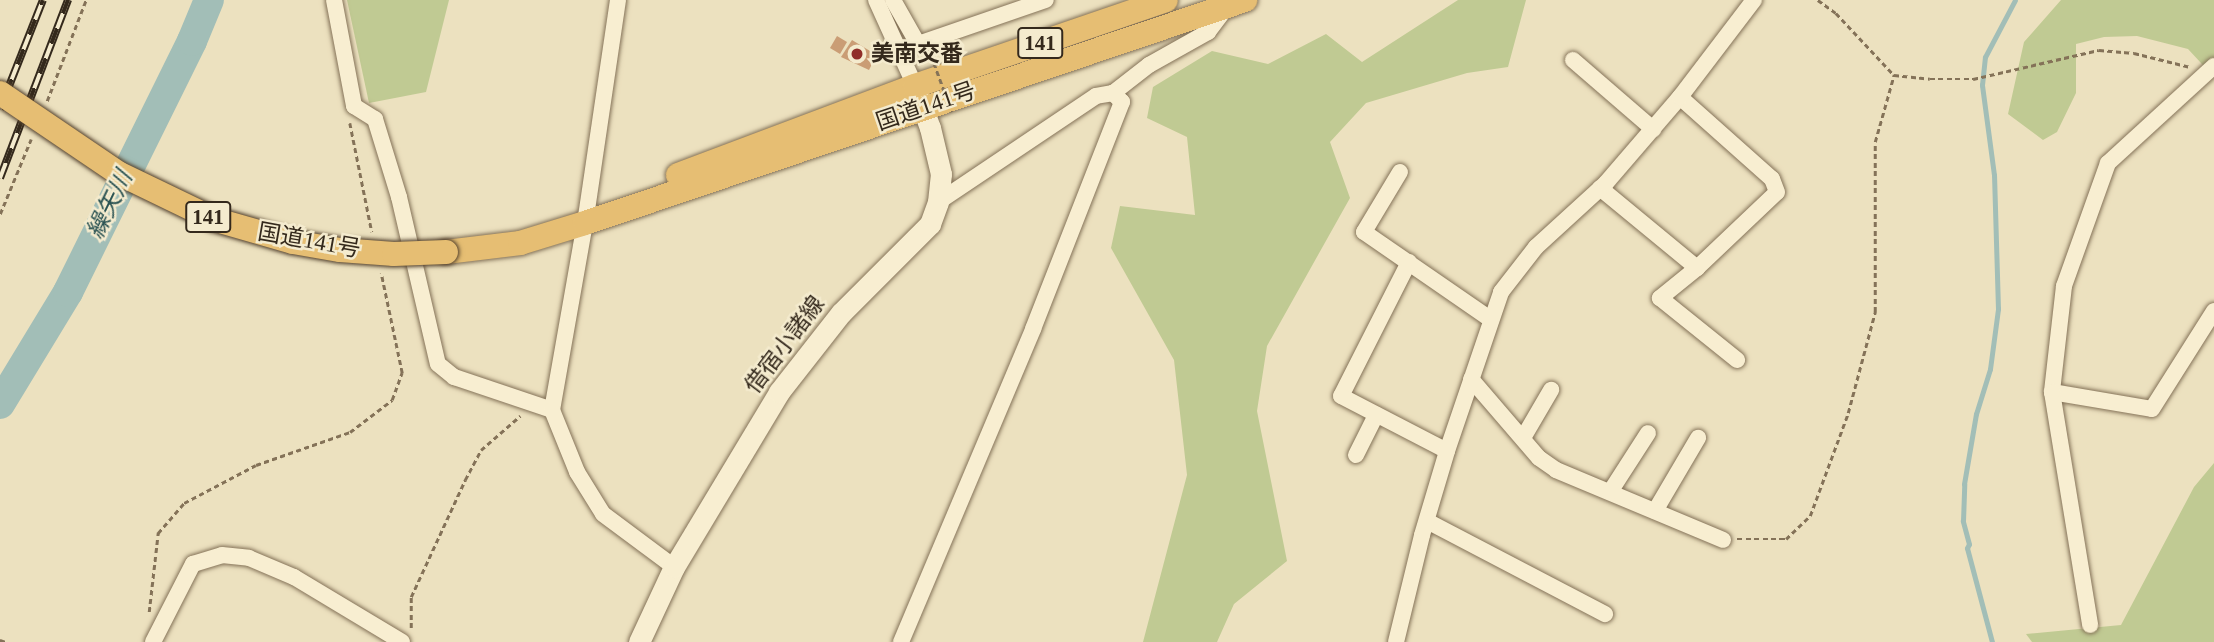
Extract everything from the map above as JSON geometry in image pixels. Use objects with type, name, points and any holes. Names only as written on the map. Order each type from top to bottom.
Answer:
[{"type":"highway","name":"国道141号","points":[[919,98],[1166,0]]},
{"type":"highway","name":"国道141号","points":[[0,93],[118,173],[213,219],[293,242],[340,250],[394,254],[446,252],[520,243],[596,219],[637,191],[746,148],[1237,3]]},
{"type":"main road","name":"借宿小諸線","points":[[639,642],[674,567],[779,392],[841,313],[930,224],[938,202],[941,174],[919,98]]},
{"type":"street","points":[[334,0],[354,106],[375,118],[399,197],[438,364],[454,377],[552,410]]},
{"type":"street","points":[[618,0],[596,219],[552,410],[578,472],[603,514],[674,567]]},
{"type":"street","points":[[876,0],[919,98]]},
{"type":"street","points":[[893,0],[918,44],[1046,0]]},
{"type":"street","points":[[1396,642],[1447,451],[1501,292],[1516,271],[1600,188],[1681,97],[1754,0]]},
{"type":"street","points":[[938,202],[1096,96],[1113,93],[1149,65],[1208,32],[1237,3]]},
{"type":"street","points":[[1573,60],[1653,129]]},
{"type":"street","points":[[2090,625],[2052,392],[2064,286],[2108,163],[2210,68]]},
{"type":"street","points":[[901,642],[1033,329],[1122,102],[1113,93]]},
{"type":"street","points":[[1681,97],[1772,179],[1777,192],[1697,268],[1660,298],[1737,360]]},
{"type":"street","points":[[1400,172],[1364,232],[1490,318]]},
{"type":"street","points":[[1600,188],[1697,268]]},
{"type":"street","points":[[1409,262],[1341,396],[1447,451]]},
{"type":"street","points":[[2052,392],[2152,409],[2214,311]]},
{"type":"street","points":[[1471,379],[1539,458],[1556,470],[1723,540]]},
{"type":"street","points":[[1523,438],[1551,390]]},
{"type":"street","points":[[1356,455],[1376,415]]},
{"type":"street","points":[[1611,492],[1648,433]]},
{"type":"street","points":[[1655,511],[1698,439]]},
{"type":"street","points":[[1427,520],[1605,614]]},
{"type":"street","points":[[153,642],[193,564],[222,555],[249,558],[294,577],[406,636]]},
{"type":"path","points":[[1818,0],[1836,13],[1894,75],[1930,79],[1973,79],[2099,50],[2134,53],[2210,68]]},
{"type":"path","points":[[934,63],[952,112]]},
{"type":"path","points":[[1723,540],[1786,539],[1810,516],[1843,426],[1875,312],[1875,142],[1894,75]]},
{"type":"path","points":[[354,106],[350,122],[373,232],[360,231]]},
{"type":"path","points":[[149,623],[159,533],[184,503],[256,465],[350,432],[392,400],[402,373],[381,271]]},
{"type":"path","points":[[406,636],[411,597],[481,450],[533,405]]},
{"type":"path","points":[[0,640],[6,642]]},
{"type":"green space","points":[[347,0],[449,0],[426,92],[369,103]]},
{"type":"green space","points":[[1458,0],[1526,0],[1508,67],[1467,73],[1366,103],[1330,142],[1350,198],[1267,346],[1257,411],[1287,561],[1234,604],[1217,642],[1143,642],[1187,475],[1174,360],[1111,248],[1120,206],[1195,215],[1187,137],[1147,118],[1153,87],[1212,51],[1268,64],[1326,34],[1362,62]]},
{"type":"green space","points":[[2061,0],[2214,0],[2214,77],[2188,49],[2137,36],[2104,37],[2076,44],[2076,93],[2057,132],[2043,140],[2008,114],[2024,42]]},
{"type":"green space","points":[[2214,463],[2214,642],[2032,642],[2026,634],[2121,625],[2194,487]]},
{"type":"building","points":[[837,36],[847,42],[840,54],[830,48]]},
{"type":"building","name":"美南交番","points":[[852,40],[870,51],[874,60],[869,70],[841,57]]},
{"type":"waterway","name":"繰矢川","points":[[0,404],[68,292],[192,41],[209,0]]},
{"type":"waterway","points":[[1992,642],[1967,548],[1969,544],[1963,521],[1964,484],[1976,414],[1990,369],[1998,309],[1994,175],[1982,85],[1985,57],[2015,0]]},
{"type":"railway","points":[[0,109],[43,0]]},
{"type":"railway","points":[[0,178],[68,0]]},
{"type":"place","name":"美南交番","points":[[857,54]]}]
